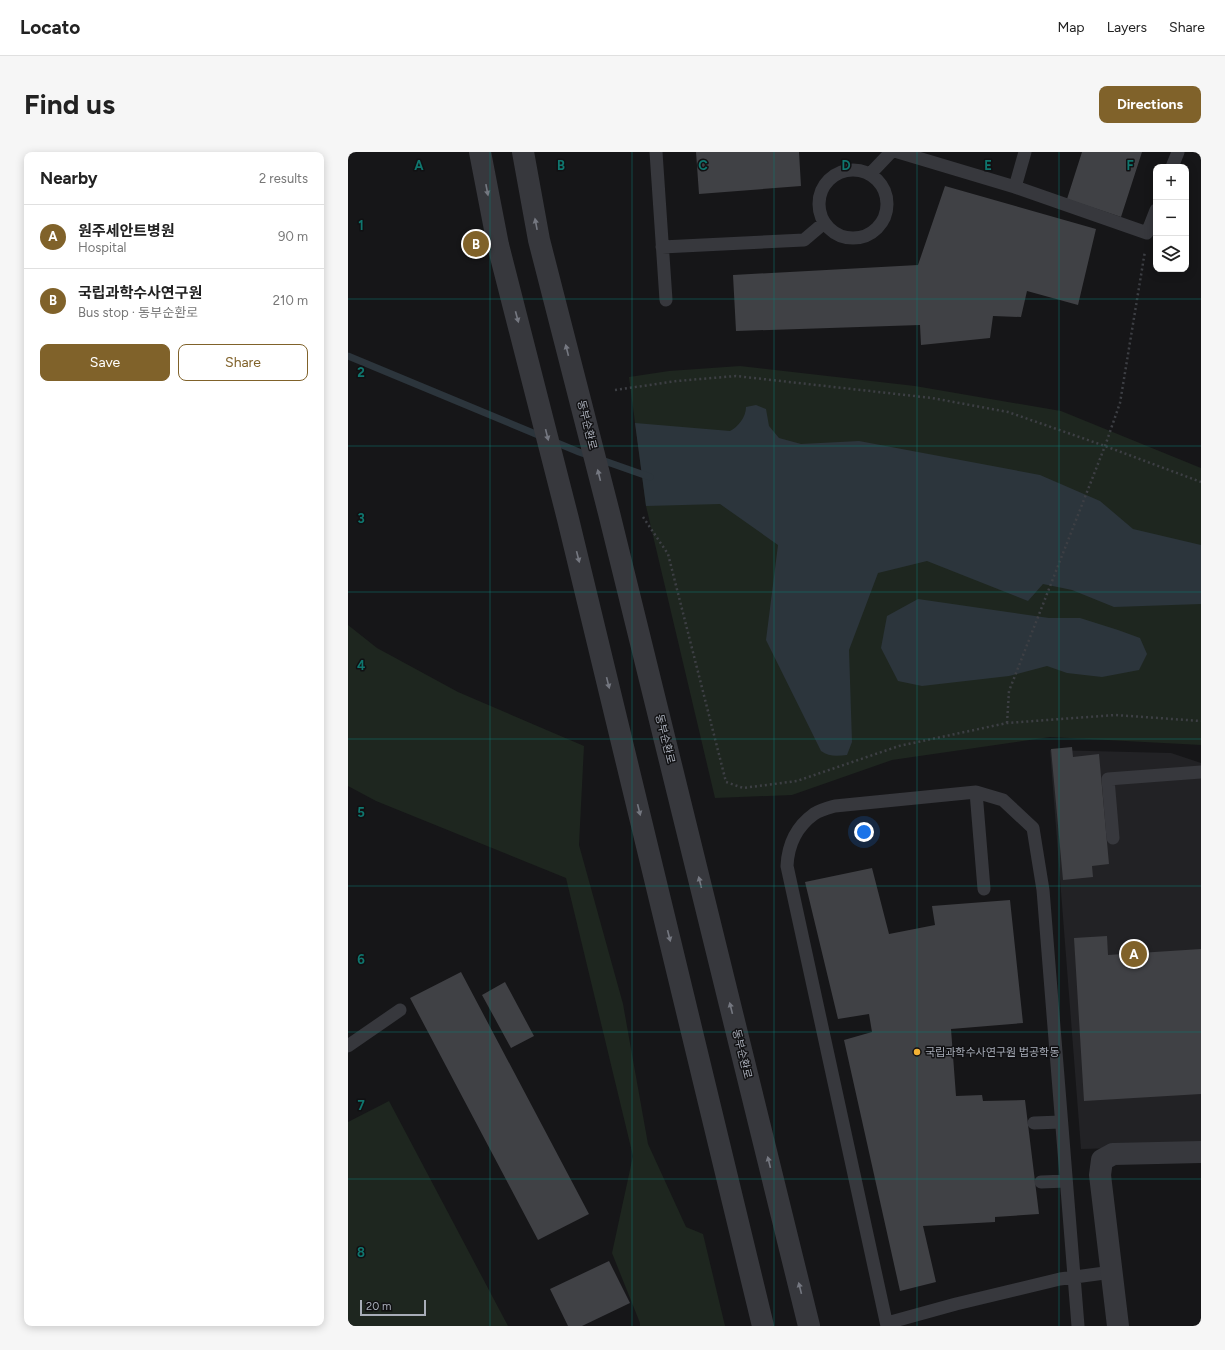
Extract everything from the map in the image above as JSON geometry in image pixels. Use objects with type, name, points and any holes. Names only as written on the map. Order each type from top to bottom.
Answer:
[{"type":"street","points":[[480,152],[498,245],[568,519],[763,1326]]},
{"type":"street","name":"동부순환로","points":[[522,152],[539,240],[609,513],[809,1326]]},
{"type":"street","points":[[1118,1326],[1100,1175],[1102,1160],[1113,1154],[1201,1152]]},
{"type":"lane","points":[[656,152],[666,300]]},
{"type":"lane","points":[[870,174],[890,152]]},
{"type":"lane","points":[[898,152],[1015,187],[1147,233],[1153,218]]},
{"type":"lane","points":[[1015,187],[1025,152]]},
{"type":"lane","points":[[1173,164],[1178,152]]},
{"type":"lane","points":[[855,169],[875,177],[883,186],[887,197],[887,209],[883,220],[876,229],[866,236],[854,238],[843,237],[832,232],[824,223],[819,213],[818,202],[820,192],[825,182],[834,175],[844,170],[855,169]]},
{"type":"lane","points":[[662,247],[804,240],[824,223]]},
{"type":"lane","points":[[1113,838],[1108,779],[1201,772]]},
{"type":"lane","points":[[976,792],[984,889]]},
{"type":"lane","points":[[1078,1326],[1073,1277],[1043,890],[1033,828],[1003,800],[976,792],[835,806],[815,814],[796,831],[788,852],[787,866],[887,1324],[956,1304],[1060,1279],[1073,1277],[1112,1272]]},
{"type":"lane","points":[[348,1046],[400,1010]]},
{"type":"lane","points":[[1034,1123],[1061,1122]]},
{"type":"lane","points":[[1041,1182],[1066,1181]]},
{"type":"path","points":[[1007,723],[1009,691],[1105,446],[1120,403],[1147,233]]},
{"type":"path","points":[[615,390],[677,381],[736,376],[932,398],[1008,412],[1201,482]]},
{"type":"path","points":[[643,517],[668,554],[726,782],[743,788],[797,781],[899,746],[1007,723],[1114,715],[1201,721]]},
{"type":"shaded area","points":[[740,366],[915,386],[1061,411],[1201,468],[1201,745],[1050,737],[892,760],[792,795],[715,798],[646,506],[629,377],[669,371]]},
{"type":"shaded area","points":[[756,405],[766,409],[769,426],[779,438],[801,444],[859,441],[1040,475],[1100,501],[1133,529],[1201,545],[1201,604],[1114,607],[1072,590],[1043,584],[1028,601],[927,561],[878,573],[849,650],[852,742],[847,755],[836,756],[827,754],[821,751],[766,640],[778,545],[720,504],[646,506],[635,423],[730,431],[741,421],[745,414],[746,407]]},
{"type":"shaded area","points":[[918,599],[1049,618],[1080,618],[1140,638],[1147,654],[1139,670],[1102,677],[1067,673],[1047,666],[1009,676],[922,686],[898,681],[881,648],[887,616]]},
{"type":"shaded area","points":[[348,625],[377,648],[458,692],[584,746],[579,845],[623,1004],[648,1144],[686,1227],[703,1234],[725,1326],[640,1326],[612,1253],[633,1156],[566,878],[376,801],[348,786]]},
{"type":"shaded area","points":[[1050,750],[1171,753],[1201,763],[1201,1146],[1081,1149]]},
{"type":"shaded area","points":[[389,1101],[508,1326],[348,1326],[348,1122]]},
{"type":"building","points":[[696,152],[799,152],[801,186],[699,194]]},
{"type":"building","points":[[1082,152],[1142,152],[1121,217],[1067,199]]},
{"type":"building","points":[[945,186],[1096,229],[1078,305],[1027,291],[1021,317],[993,316],[990,338],[921,345],[920,325],[736,331],[733,275],[918,265]]},
{"type":"building","points":[[1072,747],[1073,757],[1099,754],[1109,864],[1092,866],[1093,877],[1063,880],[1051,749]]},
{"type":"building","points":[[872,868],[889,934],[935,925],[932,906],[1010,900],[1023,1023],[951,1029],[956,1096],[982,1095],[983,1101],[1025,1100],[1039,1214],[995,1217],[995,1222],[923,1226],[936,1282],[900,1291],[844,1040],[872,1032],[869,1014],[838,1019],[805,882]]},
{"type":"building","points":[[1107,936],[1108,955],[1201,949],[1201,1094],[1084,1101],[1074,938]]},
{"type":"building","points":[[461,972],[589,1214],[538,1240],[410,998]]},
{"type":"building","points":[[505,982],[534,1036],[511,1048],[482,995]]},
{"type":"building","points":[[609,1261],[630,1303],[582,1326],[568,1326],[550,1289]]},
{"type":"waterway","points":[[348,356],[579,452],[650,477]]},
{"type":"place","name":"국립과학수사연구원","points":[[476,244]]},
{"type":"place","name":"원주세안트병원","points":[[1134,954]]},
{"type":"place","name":"국립과학수사연구원 법공학동","points":[[917,1052]]}]
